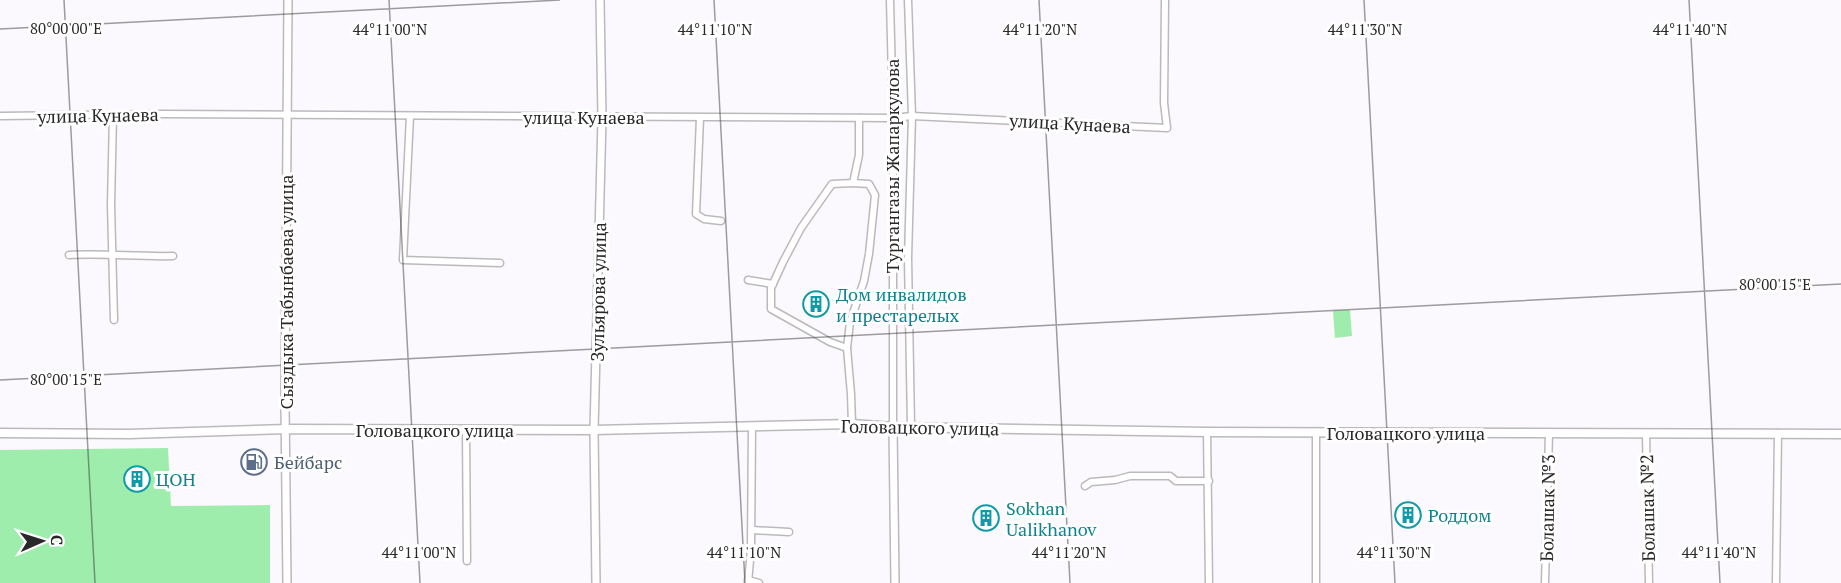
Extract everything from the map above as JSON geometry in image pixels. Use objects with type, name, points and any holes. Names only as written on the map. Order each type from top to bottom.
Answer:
[{"type":"main road","name":"Головацкого улица","points":[[0,432],[129,434],[287,429],[594,430],[852,424],[893,427],[1207,432],[1841,434]]},
{"type":"street","name":"Сыздыка Табынбаева улица","points":[[287,583],[286,116],[288,0]]},
{"type":"street","name":"Зульярова улица","points":[[596,583],[594,430],[602,117],[600,0]]},
{"type":"street","name":"Тургангазы Жапаркулова","points":[[890,0],[896,583]]},
{"type":"street","name":"Тургангазы Жапаркулова","points":[[908,0],[912,116],[908,258],[911,426]]},
{"type":"street","name":"улица Кунаева","points":[[0,116],[892,118],[912,116],[1167,128],[1164,104],[1166,0]]},
{"type":"street","points":[[113,115],[114,321]]},
{"type":"street","points":[[410,116],[411,135],[403,260],[500,262]]},
{"type":"street","points":[[700,118],[696,214],[704,219],[721,221]]},
{"type":"street","points":[[853,183],[859,155],[859,118]]},
{"type":"street","points":[[847,348],[830,342],[771,309],[771,288],[801,228],[832,184],[869,184],[875,195],[875,211],[864,281],[850,322],[847,348],[852,424]]},
{"type":"street","points":[[69,255],[173,256]]},
{"type":"street","points":[[748,280],[773,284]]},
{"type":"street","points":[[752,427],[752,530],[748,582],[759,583]]},
{"type":"street","points":[[466,430],[467,561]]},
{"type":"street","points":[[1207,432],[1209,583]]},
{"type":"street","points":[[1316,432],[1316,583]]},
{"type":"street","name":"Болашак №3","points":[[1545,583],[1549,433]]},
{"type":"street","points":[[1776,583],[1778,433]]},
{"type":"street","name":"Болашак №2","points":[[1646,434],[1649,583]]},
{"type":"street","points":[[1085,486],[1091,482],[1130,476],[1170,476],[1176,481],[1184,482],[1209,481]]},
{"type":"street","points":[[752,530],[789,532]]},
{"type":"green space","points":[[1350,310],[1352,336],[1335,338],[1333,311]]},
{"type":"green space","points":[[168,448],[171,506],[270,505],[270,583],[0,583],[0,450]]},
{"type":"place","name":"Дом инвалидов и престарелых","points":[[816,304]]},
{"type":"place","name":"Бейбарс","points":[[254,462]]},
{"type":"place","name":"ЦОН","points":[[137,479]]},
{"type":"place","name":"Роддом","points":[[1408,515]]},
{"type":"place","name":"Sokhan Ualikhanov","points":[[986,518]]}]
